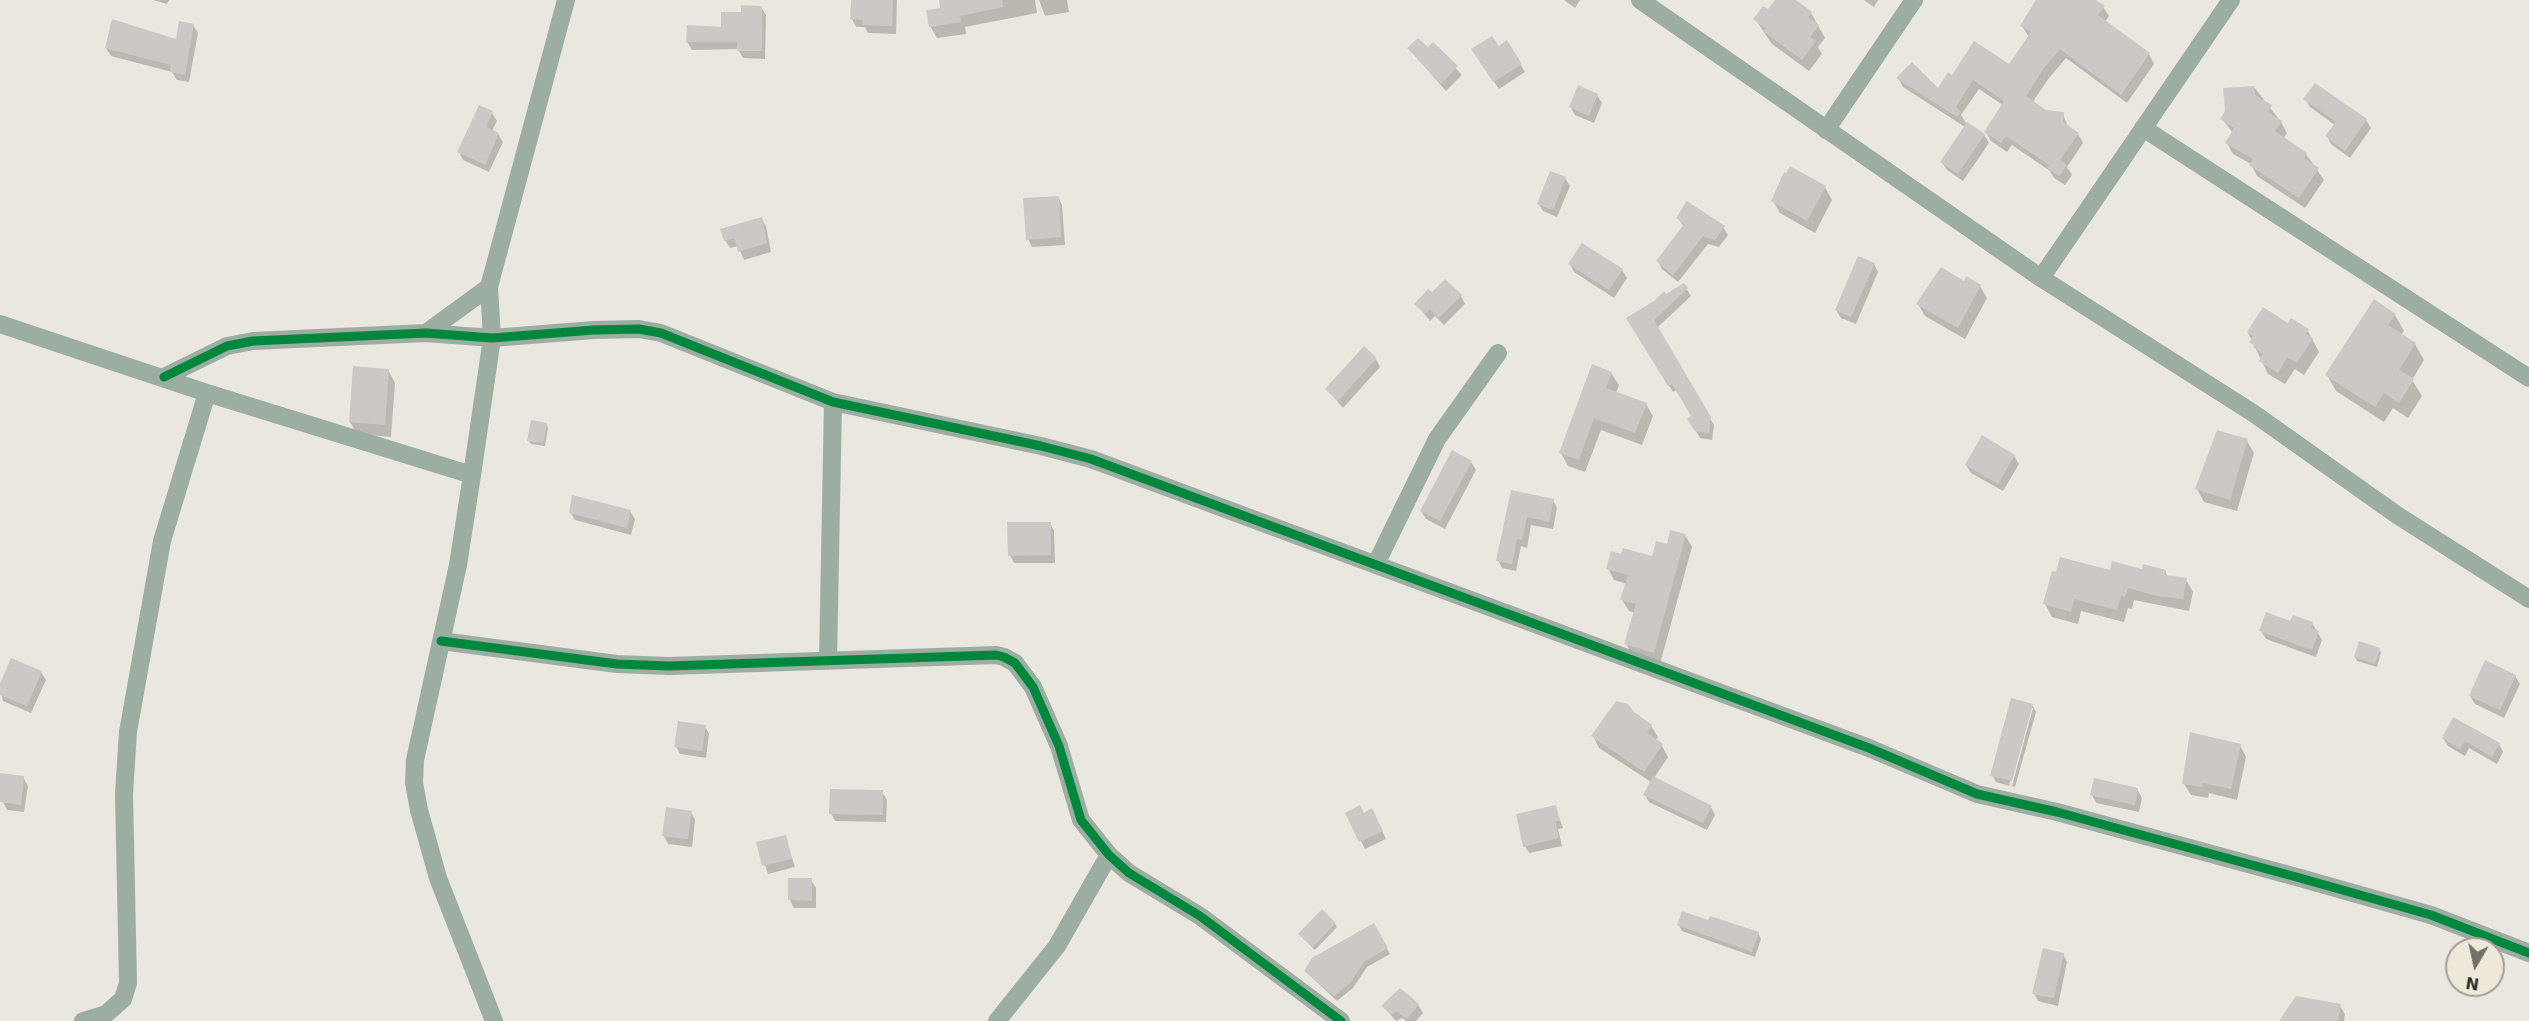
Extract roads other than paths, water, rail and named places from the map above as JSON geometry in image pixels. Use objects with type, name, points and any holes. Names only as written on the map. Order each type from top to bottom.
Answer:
[{"type":"street","points":[[494,1021],[438,878],[419,810],[414,783],[415,760],[458,565],[492,338],[489,287],[566,0]]},
{"type":"street","points":[[1640,0],[2041,278],[2253,413],[2397,515],[2529,599]]},
{"type":"street","points":[[1826,130],[1914,0]]},
{"type":"street","points":[[2041,278],[2231,0]]},
{"type":"street","points":[[2145,126],[2529,377]]},
{"type":"street","points":[[426,333],[489,287]]},
{"type":"street","points":[[0,324],[165,377],[207,393],[472,475]]},
{"type":"street","points":[[165,377],[238,343],[426,333],[492,338],[594,330],[639,329],[661,333],[833,402],[1041,446],[1091,459],[1869,748],[1977,794],[2057,812],[2431,915],[2529,953]]},
{"type":"street","points":[[1376,564],[1437,439],[1498,353]]},
{"type":"street","points":[[83,1021],[106,1014],[123,999],[128,983],[124,794],[128,732],[162,541],[207,393]]},
{"type":"street","points":[[828,662],[833,402]]},
{"type":"street","points":[[441,641],[617,663],[669,666],[996,655],[1015,663],[1033,687],[1059,746],[1081,820],[1109,855],[1129,873],[1200,916],[1341,1021]]},
{"type":"street","points":[[997,1021],[1057,946],[1109,855]]}]
